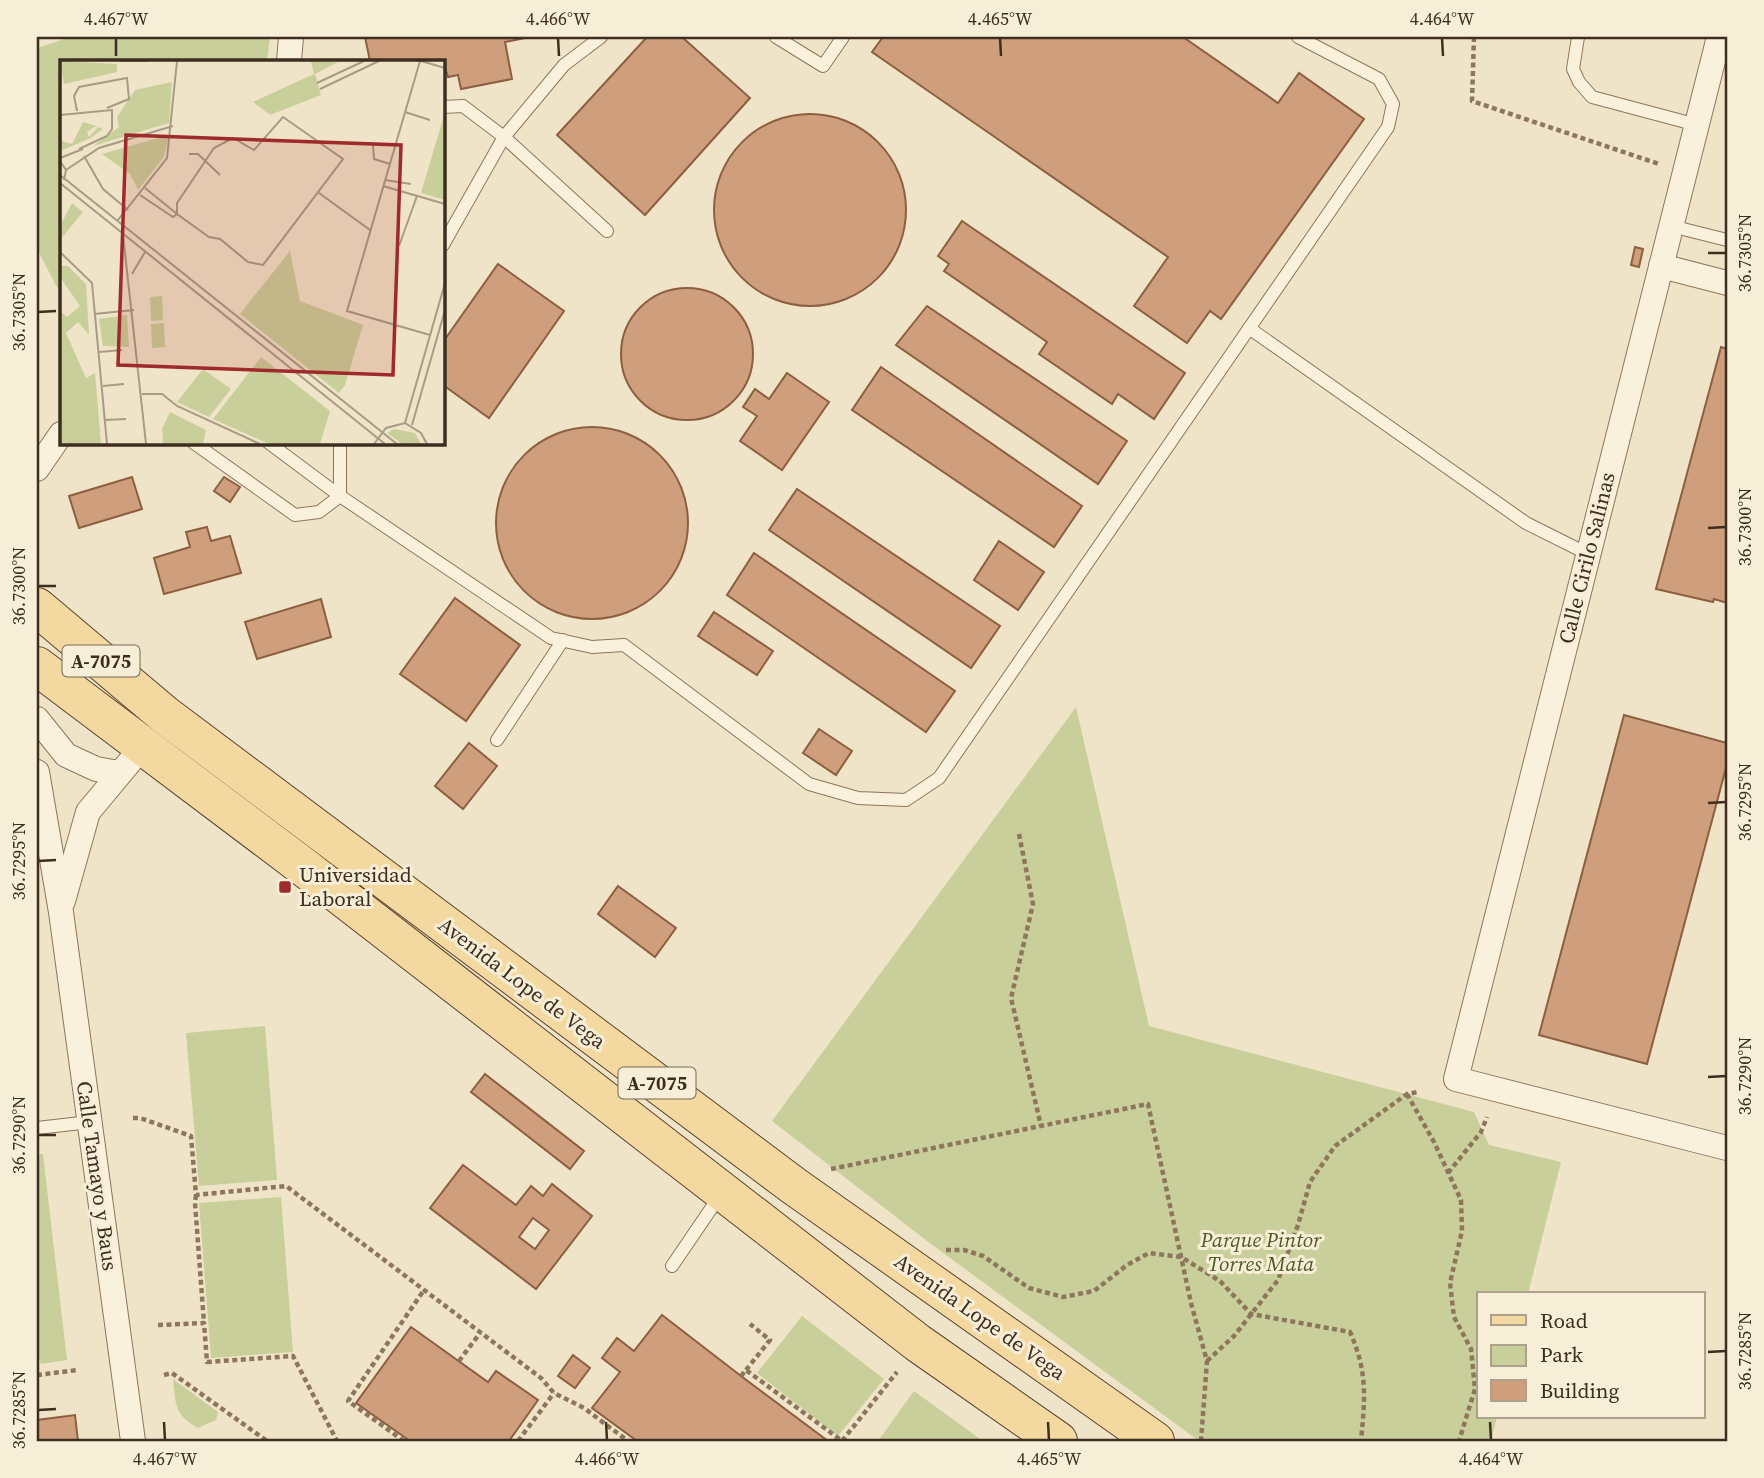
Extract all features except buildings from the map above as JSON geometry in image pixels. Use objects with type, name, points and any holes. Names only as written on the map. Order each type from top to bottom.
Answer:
[{"type":"main road","name":"Avenida Lope de Vega","points":[[37,607],[165,715],[794,1186],[1155,1441]]},
{"type":"main road","name":"Avenida Lope de Vega","points":[[37,666],[131,759],[722,1192],[918,1343],[1058,1441]]},
{"type":"main road","points":[[131,759],[165,715]]},
{"type":"street","points":[[289,60],[291,37]]},
{"type":"street","name":"Calle Cirilo Salinas","points":[[1720,37],[1456,1079],[1727,1148]]},
{"type":"street","points":[[1661,266],[1727,283]]},
{"type":"street","points":[[37,469],[60,435]]},
{"type":"street","points":[[37,719],[66,755],[96,769],[131,759]]},
{"type":"street","name":"Calle Tamayo y Baus","points":[[61,912],[88,812],[131,759]]},
{"type":"street","name":"Calle Tamayo y Baus","points":[[37,772],[61,912],[132,1441]]},
{"type":"lane","points":[[444,243],[504,137],[564,65],[601,37]]},
{"type":"lane","points":[[776,37],[823,66],[843,37]]},
{"type":"lane","points":[[271,444],[341,496],[551,638],[592,647],[624,645],[809,784],[858,798],[906,800],[939,778],[1388,127],[1393,104],[1379,79],[1298,37]]},
{"type":"lane","points":[[1578,37],[1573,69],[1579,82],[1592,97],[1697,125]]},
{"type":"lane","points":[[444,107],[463,106],[504,137],[607,231]]},
{"type":"lane","points":[[1671,226],[1727,240]]},
{"type":"lane","points":[[1249,328],[1526,523],[1588,554]]},
{"type":"lane","points":[[195,444],[295,515],[319,512],[341,496]]},
{"type":"lane","points":[[340,444],[341,496]]},
{"type":"lane","points":[[497,740],[564,640]]},
{"type":"lane","points":[[37,1128],[90,1122]]},
{"type":"lane","points":[[672,1266],[722,1192]]},
{"type":"path","points":[[1474,37],[1472,101],[1684,173]]},
{"type":"path","points":[[1019,834],[1033,904],[1011,998],[1041,1126]]},
{"type":"path","points":[[1208,1361],[1234,1336],[1278,1280],[1310,1182],[1335,1146],[1407,1094],[1418,1092]]},
{"type":"path","points":[[1407,1094],[1434,1142],[1461,1200],[1462,1231],[1450,1283],[1454,1317],[1471,1349],[1475,1389],[1460,1441]]},
{"type":"path","points":[[794,1186],[832,1169],[1148,1104],[1181,1257],[1208,1361],[1201,1441]]},
{"type":"path","points":[[1448,1174],[1481,1132],[1490,1111]]},
{"type":"path","points":[[133,1118],[191,1136],[207,1362],[293,1356],[337,1441]]},
{"type":"path","points":[[197,1195],[286,1186],[541,1378],[554,1392],[584,1408],[628,1441]]},
{"type":"path","points":[[907,1265],[940,1250],[964,1250],[983,1256],[1029,1287],[1063,1297],[1094,1291],[1127,1265],[1149,1253],[1181,1257],[1220,1281],[1251,1314],[1350,1332],[1361,1357],[1365,1398],[1361,1441]]},
{"type":"path","points":[[404,1441],[348,1401],[424,1290]]},
{"type":"path","points":[[158,1325],[204,1323]]},
{"type":"path","points":[[741,1376],[769,1340],[750,1324]]},
{"type":"path","points":[[459,1361],[480,1332]]},
{"type":"path","points":[[746,1370],[842,1441],[918,1343]]},
{"type":"path","points":[[37,1375],[78,1370]]},
{"type":"path","points":[[164,1375],[172,1373],[267,1441]]},
{"type":"path","points":[[518,1441],[554,1392]]},
{"type":"green space","points":[[70,37],[270,37],[267,60],[60,60],[60,293],[37,249],[37,48]]},
{"type":"green space","name":"Parque Pintor Torres Mata","points":[[1076,707],[1149,1026],[1474,1112],[1489,1145],[1561,1162],[1528,1292],[1477,1292],[1477,1418],[1497,1418],[1491,1441],[1199,1441],[927,1241],[772,1121]]},
{"type":"green space","points":[[265,1026],[277,1180],[199,1186],[186,1033]]},
{"type":"green space","points":[[37,1154],[43,1154],[67,1360],[41,1364],[37,1354]]},
{"type":"green space","points":[[281,1197],[293,1352],[211,1358],[199,1203]]},
{"type":"green space","points":[[802,1316],[884,1379],[838,1436],[757,1373]]},
{"type":"green space","points":[[173,1379],[218,1412],[216,1420],[198,1428],[184,1418],[176,1403]]},
{"type":"green space","points":[[914,1391],[983,1441],[878,1441]]},
{"type":"place","name":"Universidad Laboral","points":[[285,887]]}]
